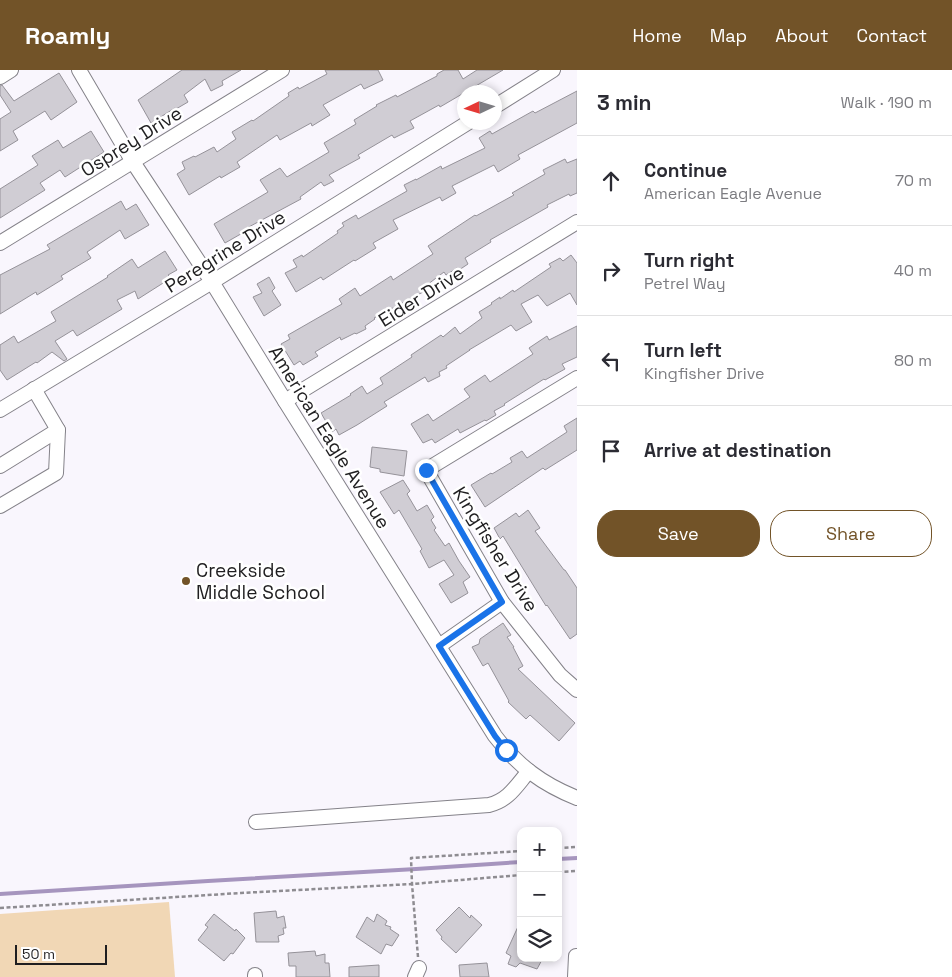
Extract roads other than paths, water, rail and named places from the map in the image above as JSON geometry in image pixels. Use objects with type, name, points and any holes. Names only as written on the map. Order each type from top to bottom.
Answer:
[{"type":"street","points":[[0,77],[11,70]]},
{"type":"street","name":"American Eagle Avenue","points":[[79,70],[133,162],[212,282],[495,736],[506,750],[528,771],[546,783],[577,798]]},
{"type":"street","name":"Osprey Drive","points":[[0,243],[282,70]]},
{"type":"street","points":[[502,102],[553,70]]},
{"type":"street","name":"Peregrine Drive","points":[[0,410],[212,282],[457,129]]},
{"type":"street","name":"Eider Drive","points":[[285,401],[577,222]]},
{"type":"street","name":"Kingfisher Drive","points":[[577,378],[426,470],[502,602],[560,675],[577,690]]},
{"type":"street","points":[[0,506],[56,473],[58,430],[34,389]]},
{"type":"street","points":[[0,466],[58,430]]},
{"type":"street","points":[[439,646],[502,602]]},
{"type":"street","points":[[256,822],[489,805],[507,797],[528,771]]},
{"type":"street","points":[[575,977],[576,956]]},
{"type":"waterway","points":[[562,859],[577,858]]},
{"type":"waterway","points":[[0,894],[517,862]]},
{"type":"place","name":"Creekside Middle School","points":[[186,581]]}]
